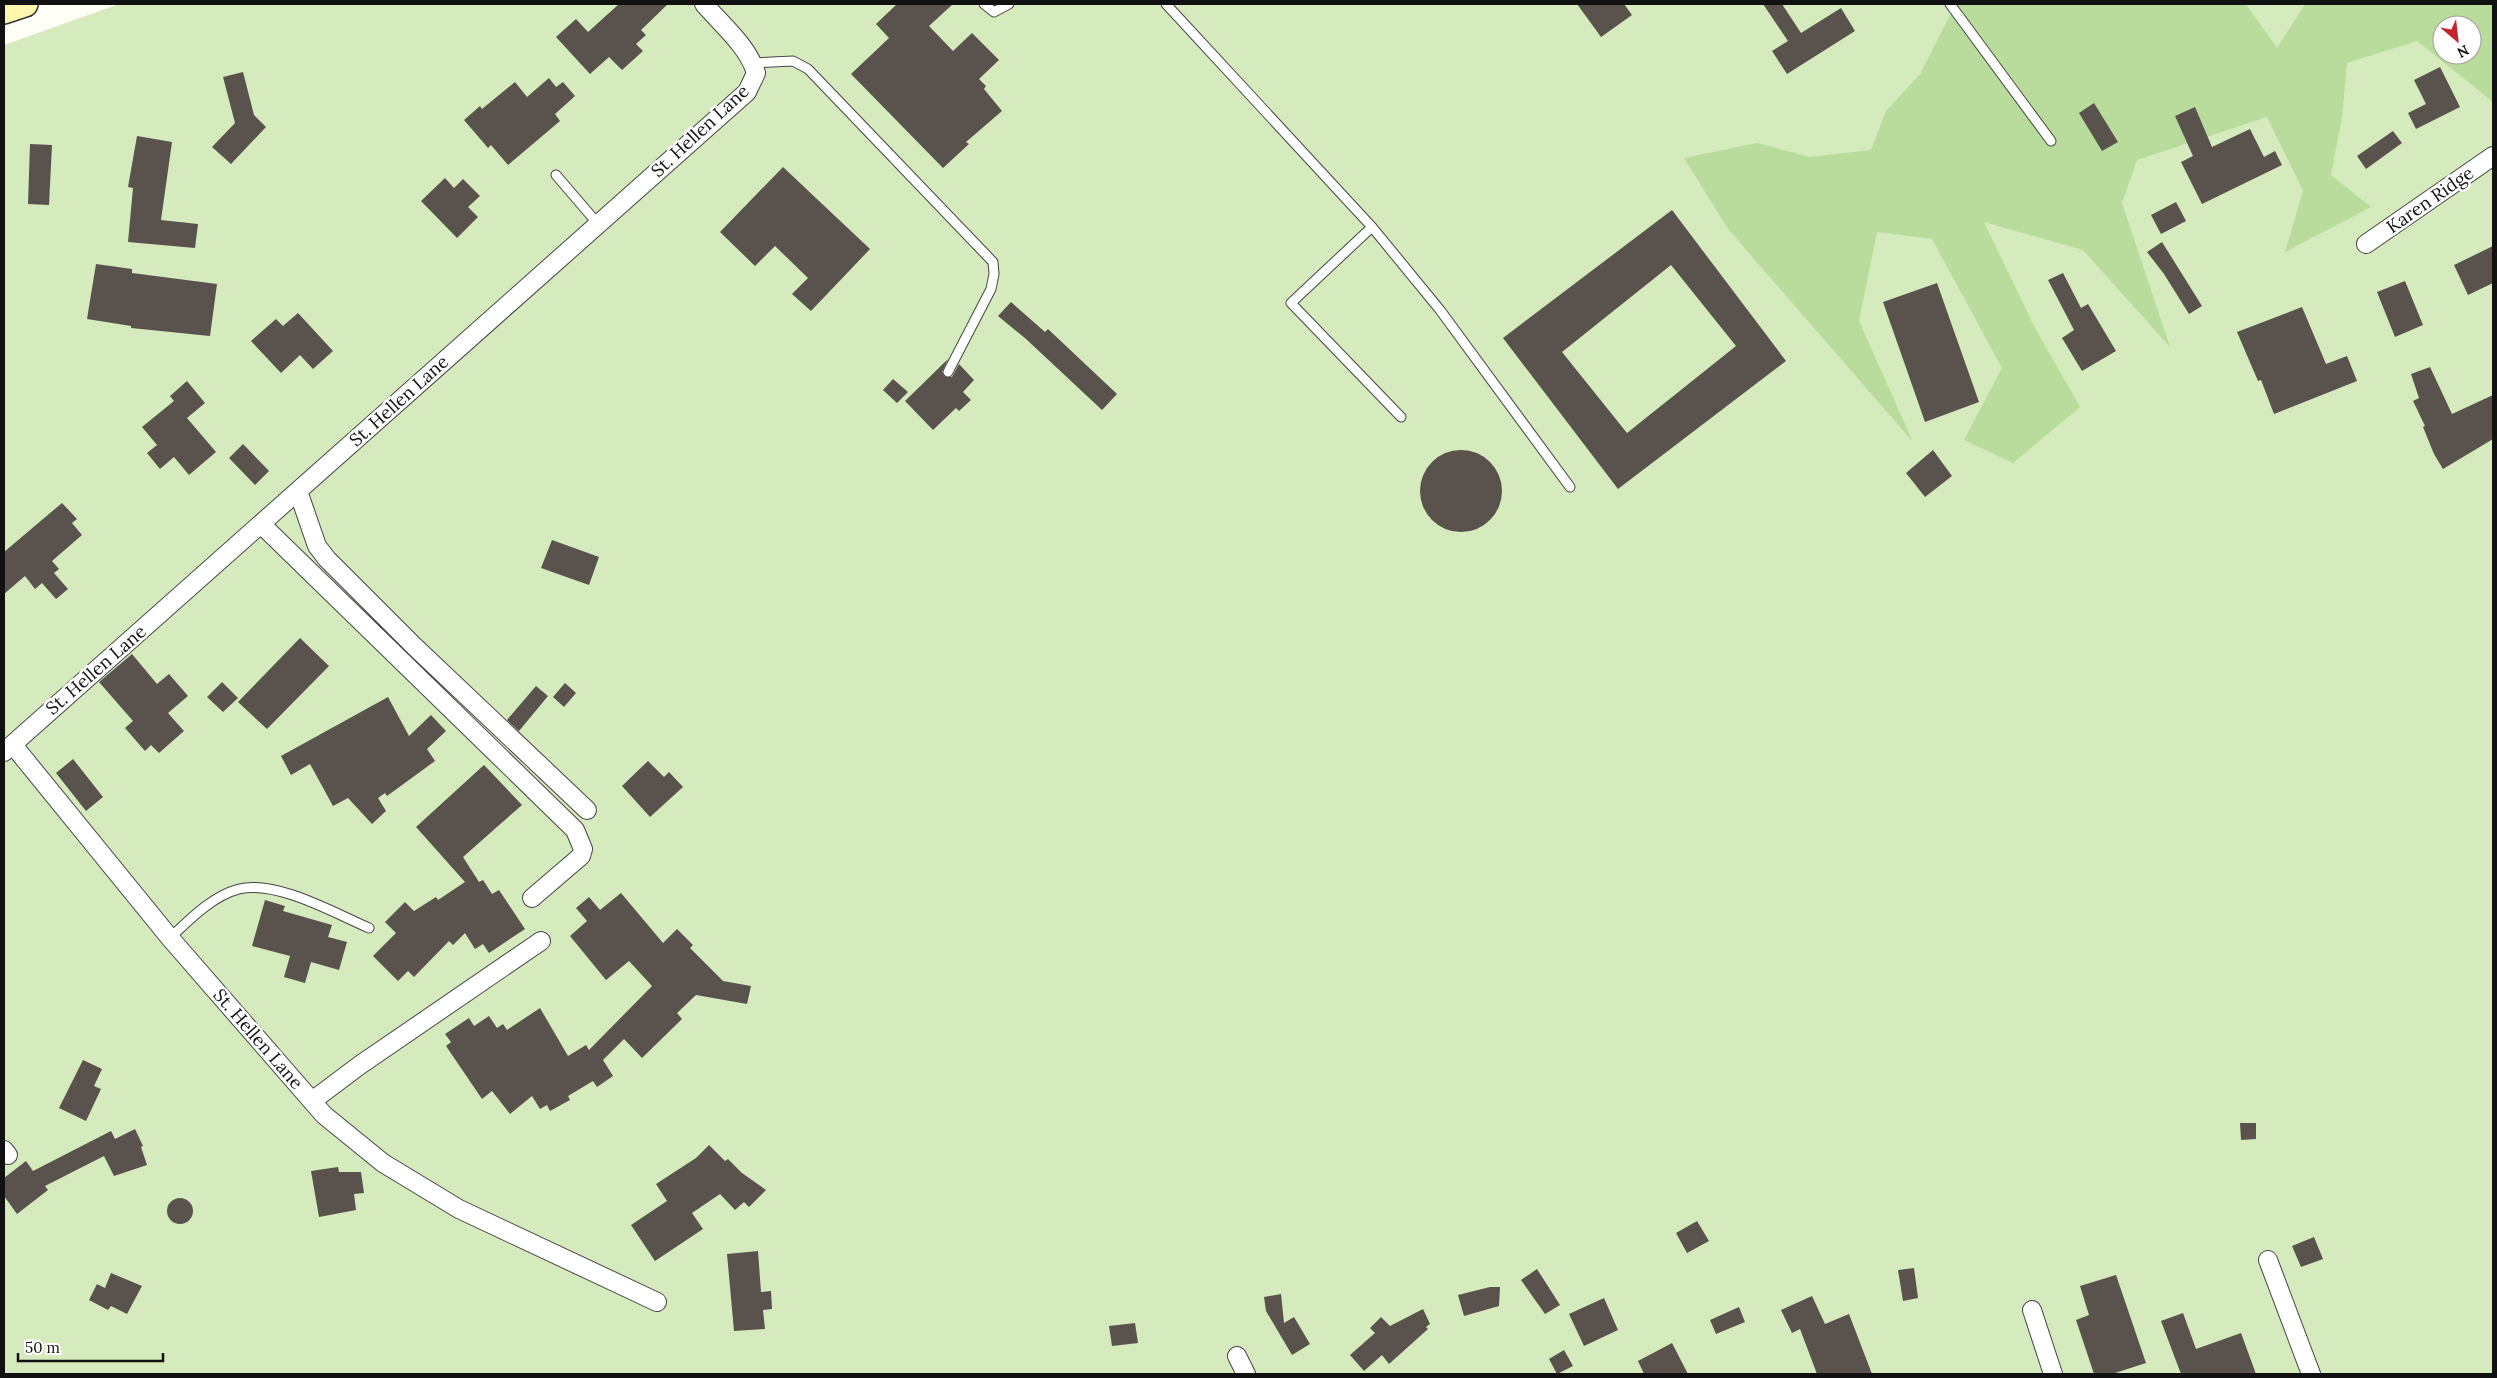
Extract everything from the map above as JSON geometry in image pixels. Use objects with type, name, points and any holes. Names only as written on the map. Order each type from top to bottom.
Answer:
[{"type":"main road","points":[[4,11],[25,4]]},
{"type":"street","name":"St. Hellen Lane","points":[[657,1302],[459,1209],[383,1163],[324,1115],[8,748],[746,92],[756,73],[753,63],[746,52],[704,4]]},
{"type":"street","name":"Karen Ridge","points":[[2366,244],[2493,156]]},
{"type":"street","points":[[298,491],[317,546],[327,559],[414,646],[587,810]]},
{"type":"street","points":[[261,524],[575,830],[582,849],[580,856],[532,898]]},
{"type":"street","points":[[312,1101],[360,1065],[541,941]]},
{"type":"street","points":[[2268,1260],[2311,1374]]},
{"type":"street","points":[[2032,1310],[2054,1374]]},
{"type":"street","points":[[1237,1356],[1246,1374]]},
{"type":"lane","points":[[984,4],[994,12],[1009,4]]},
{"type":"lane","points":[[1166,4],[1372,227],[1440,310],[1570,487]]},
{"type":"lane","points":[[1950,4],[2051,141]]},
{"type":"lane","points":[[753,63],[793,61],[808,69],[993,262],[994,274],[991,288],[948,372]]},
{"type":"lane","points":[[556,175],[598,224]]},
{"type":"lane","points":[[1372,227],[1291,303],[1401,417]]},
{"type":"lane","points":[[170,938],[195,916],[220,898],[238,889],[256,887],[275,888],[370,928]]},
{"type":"green space","points":[[119,4],[2493,4],[2493,1374],[4,1374],[4,45]]},
{"type":"green space","points":[[1956,4],[2246,4],[2277,48],[2305,4],[2493,4],[2493,102],[2447,65],[2482,65],[2482,15],[2432,15],[2432,53],[2417,41],[2347,63],[2342,117],[2331,175],[2371,207],[2285,252],[2303,191],[2267,117],[2137,160],[2122,203],[2170,347],[2083,250],[1984,222],[2034,326],[2080,407],[2013,463],[1964,440],[2002,368],[1932,239],[1877,232],[1859,321],[1913,442],[1728,229],[1684,158],[1757,143],[1810,157],[1871,150],[1886,111],[1920,74]]},
{"type":"building","points":[[619,4],[668,4],[641,30],[646,35],[636,44],[643,51],[622,70],[609,57],[590,74],[556,37],[576,19],[588,32]]},
{"type":"building","points":[[897,4],[953,4],[929,26],[953,51],[972,33],[999,60],[979,79],[986,86],[984,89],[1002,111],[966,142],[969,144],[943,168],[851,74],[889,38],[876,24]]},
{"type":"building","points":[[1577,4],[1624,4],[1632,15],[1601,37]]},
{"type":"building","points":[[1763,4],[1782,4],[1801,33],[1841,8],[1855,31],[1787,74],[1772,51],[1788,41]]},
{"type":"building","points":[[2440,67],[2460,107],[2416,129],[2408,113],[2426,104],[2414,80]]},
{"type":"building","points":[[243,72],[254,115],[266,127],[231,164],[212,147],[235,123],[223,77]]},
{"type":"building","points":[[549,78],[556,87],[563,82],[575,96],[555,114],[560,121],[508,165],[491,145],[488,148],[464,120],[480,106],[482,109],[515,82],[527,97]]},
{"type":"building","points":[[2094,103],[2118,142],[2102,151],[2079,113]]},
{"type":"building","points":[[2195,107],[2212,147],[2250,129],[2264,157],[2275,151],[2282,165],[2202,204],[2181,162],[2193,156],[2175,116]]},
{"type":"building","points":[[2393,131],[2402,143],[2366,169],[2357,156]]},
{"type":"building","points":[[137,136],[172,142],[161,220],[198,224],[195,248],[128,242],[133,188],[128,187]]},
{"type":"building","points":[[30,144],[52,145],[49,205],[28,204]]},
{"type":"building","points":[[783,167],[870,249],[811,311],[792,294],[808,278],[775,246],[755,266],[720,232]]},
{"type":"building","points":[[445,178],[454,188],[463,179],[480,196],[468,207],[478,217],[457,238],[421,201]]},
{"type":"building","points":[[2176,202],[2186,221],[2161,234],[2151,215]]},
{"type":"building","points":[[1672,210],[1786,361],[1618,489],[1503,338]],"holes":[[[1671,265],[1736,346],[1627,433],[1562,352]]]},
{"type":"building","points":[[2162,242],[2202,306],[2189,314],[2164,274],[2147,252]]},
{"type":"building","points":[[2493,246],[2493,283],[2468,295],[2454,265]]},
{"type":"building","points":[[96,264],[132,269],[132,273],[217,284],[210,336],[131,328],[131,326],[87,319]]},
{"type":"building","points":[[2063,273],[2081,308],[2088,304],[2116,351],[2082,371],[2062,338],[2074,330],[2048,280]]},
{"type":"building","points":[[2405,281],[2423,325],[2395,337],[2377,292]]},
{"type":"building","points":[[1937,283],[1979,402],[1925,422],[1883,302]]},
{"type":"building","points":[[1011,302],[1045,332],[1048,329],[1117,394],[1102,410],[1026,339],[998,316]]},
{"type":"building","points":[[2302,307],[2326,364],[2347,356],[2357,381],[2274,414],[2261,380],[2258,381],[2237,332]]},
{"type":"building","points":[[298,313],[333,351],[313,369],[300,355],[281,373],[251,341],[276,319],[283,326]]},
{"type":"building","points":[[948,359],[942,372],[945,377],[952,377],[959,364],[974,380],[963,392],[971,400],[959,411],[956,408],[933,430],[905,401]]},
{"type":"building","points":[[2430,367],[2452,414],[2493,395],[2493,439],[2443,469],[2434,454],[2423,427],[2425,426],[2413,401],[2419,398],[2411,374]]},
{"type":"building","points":[[893,379],[908,392],[897,403],[883,390]]},
{"type":"building","points":[[187,381],[205,403],[187,418],[216,452],[189,475],[174,457],[160,469],[147,453],[157,445],[142,427],[174,401],[170,396]]},
{"type":"building","points":[[243,444],[269,471],[255,485],[229,458]]},
{"type":"building","points":[[1461,450],[1477,454],[1490,462],[1498,475],[1502,491],[1498,507],[1490,520],[1477,528],[1461,532],[1445,528],[1432,520],[1424,507],[1420,491],[1424,475],[1432,462],[1445,454]]},
{"type":"building","points":[[1933,450],[1952,476],[1925,497],[1906,473]]},
{"type":"building","points":[[62,503],[77,519],[72,523],[82,535],[52,561],[59,569],[54,573],[68,589],[56,599],[42,583],[35,589],[25,576],[4,594],[4,552]]},
{"type":"building","points":[[552,540],[599,557],[589,585],[541,568]]},
{"type":"building","points":[[300,638],[329,666],[267,729],[238,702]]},
{"type":"building","points":[[132,654],[157,684],[169,674],[188,696],[168,713],[184,731],[159,753],[151,745],[145,751],[125,728],[133,721],[99,682]]},
{"type":"building","points":[[222,682],[238,698],[223,712],[207,697]]},
{"type":"building","points":[[565,683],[576,693],[564,707],[553,697]]},
{"type":"building","points":[[536,686],[548,696],[519,731],[507,720]]},
{"type":"building","points":[[388,697],[409,736],[431,715],[446,731],[427,749],[435,761],[387,796],[385,793],[378,798],[386,811],[372,824],[348,798],[333,806],[310,764],[291,775],[281,756]]},
{"type":"building","points":[[73,759],[103,797],[86,811],[56,773]]},
{"type":"building","points":[[648,761],[664,777],[669,772],[683,787],[650,817],[622,786]]},
{"type":"building","points":[[484,765],[522,805],[463,857],[479,882],[483,880],[492,894],[499,890],[525,929],[489,953],[483,944],[475,949],[465,933],[453,945],[449,941],[414,977],[408,971],[398,981],[373,956],[396,933],[385,922],[405,902],[414,911],[436,897],[438,900],[465,882],[416,827]]},
{"type":"building","points":[[621,893],[663,943],[677,929],[693,945],[690,948],[723,981],[751,986],[747,1004],[696,995],[677,1013],[682,1019],[642,1058],[624,1039],[603,1060],[613,1076],[597,1087],[593,1081],[568,1096],[570,1100],[550,1111],[547,1105],[540,1109],[532,1096],[510,1114],[492,1091],[482,1099],[446,1046],[451,1042],[445,1034],[469,1018],[474,1026],[489,1016],[497,1028],[503,1024],[507,1030],[540,1008],[568,1056],[586,1045],[589,1050],[652,986],[629,961],[606,980],[570,936],[587,921],[576,908],[589,897],[600,910]]},
{"type":"building","points":[[265,900],[285,906],[283,911],[332,925],[328,937],[347,942],[339,970],[311,962],[305,983],[284,977],[290,956],[252,946]]},
{"type":"building","points":[[83,1060],[102,1069],[94,1086],[101,1089],[86,1121],[59,1108]]},
{"type":"building","points":[[2240,1123],[2256,1123],[2256,1139],[2241,1140]]},
{"type":"building","points":[[135,1129],[143,1146],[141,1147],[147,1165],[114,1176],[104,1156],[45,1186],[48,1190],[17,1214],[4,1196],[4,1178],[26,1161],[33,1171],[111,1131],[115,1139]]},
{"type":"building","points":[[709,1145],[725,1161],[728,1159],[742,1173],[766,1190],[749,1207],[744,1202],[735,1210],[720,1194],[692,1213],[703,1229],[655,1261],[631,1225],[667,1201],[656,1184],[696,1158]]},
{"type":"building","points":[[338,1167],[339,1172],[361,1172],[364,1193],[354,1194],[356,1210],[319,1217],[311,1171]]},
{"type":"building","points":[[180,1198],[189,1202],[193,1211],[189,1220],[180,1224],[171,1220],[167,1211],[171,1202]]},
{"type":"building","points":[[1697,1221],[1709,1241],[1687,1253],[1676,1233]]},
{"type":"building","points":[[2314,1237],[2323,1259],[2301,1267],[2292,1246]]},
{"type":"building","points":[[758,1251],[761,1292],[771,1291],[772,1309],[763,1310],[765,1329],[734,1331],[727,1254]]},
{"type":"building","points":[[1914,1268],[1918,1298],[1903,1301],[1898,1270]]},
{"type":"building","points":[[1537,1269],[1560,1305],[1545,1314],[1521,1280]]},
{"type":"building","points":[[111,1273],[142,1286],[127,1314],[111,1306],[108,1310],[89,1300],[97,1284],[105,1288]]},
{"type":"building","points":[[2116,1275],[2146,1363],[2112,1374],[2094,1374],[2076,1320],[2089,1315],[2080,1286]]},
{"type":"building","points":[[1490,1287],[1500,1287],[1499,1306],[1464,1316],[1458,1295]]},
{"type":"building","points":[[1281,1294],[1284,1323],[1294,1317],[1310,1344],[1292,1355],[1266,1311],[1264,1297]]},
{"type":"building","points":[[1812,1296],[1825,1324],[1849,1314],[1872,1374],[1817,1374],[1800,1329],[1792,1333],[1781,1310]]},
{"type":"building","points":[[1604,1298],[1618,1330],[1584,1346],[1569,1314]]},
{"type":"building","points":[[1739,1307],[1745,1322],[1716,1334],[1710,1320]]},
{"type":"building","points":[[1423,1309],[1430,1324],[1426,1327],[1428,1329],[1389,1364],[1382,1355],[1364,1371],[1350,1355],[1375,1333],[1370,1328],[1381,1317],[1390,1326]]},
{"type":"building","points":[[2183,1313],[2196,1349],[2241,1333],[2256,1374],[2181,1374],[2161,1321]]},
{"type":"building","points":[[1135,1323],[1138,1343],[1112,1346],[1109,1326]]},
{"type":"building","points":[[1672,1343],[1688,1374],[1644,1374],[1638,1361]]},
{"type":"building","points":[[1564,1350],[1573,1366],[1557,1374],[1549,1359]]}]
